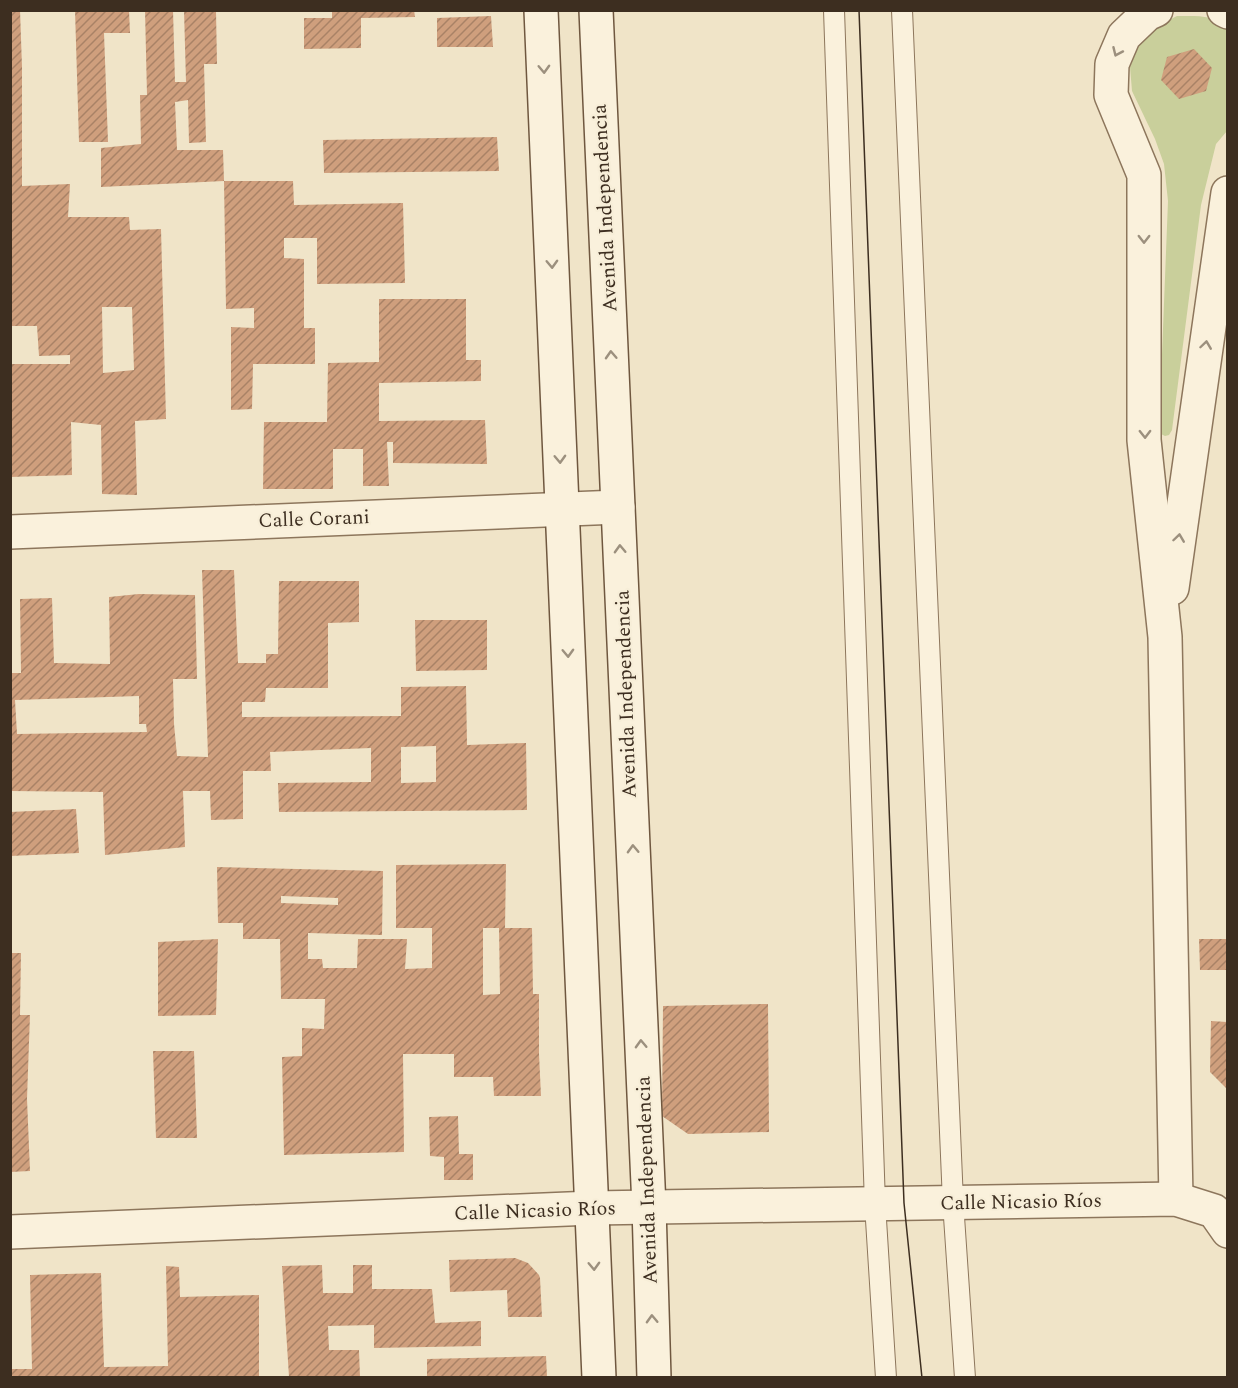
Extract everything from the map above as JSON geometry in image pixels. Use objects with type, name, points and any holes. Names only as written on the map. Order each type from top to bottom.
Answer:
[{"type":"street","points":[[541,10],[598,1377]]},
{"type":"street","name":"Avenida Independencia","points":[[596,10],[649,1207],[654,1377]]},
{"type":"street","points":[[1156,10],[1147,14],[1124,36],[1112,64],[1111,95],[1144,175],[1144,440],[1165,637],[1176,1199]]},
{"type":"street","points":[[1165,637],[1227,193]]},
{"type":"street","name":"Calle Corani","points":[[10,532],[618,507]]},
{"type":"street","name":"Calle Nicasio Ríos","points":[[10,1232],[592,1208],[1176,1199],[1214,1211],[1227,1231]]},
{"type":"lane","points":[[834,10],[875,1204],[886,1377]]},
{"type":"lane","points":[[902,10],[953,1203],[965,1377]]},
{"type":"green space","points":[[1177,16],[1210,18],[1227,27],[1227,131],[1216,144],[1201,205],[1172,430],[1169,435],[1165,436],[1159,431],[1168,201],[1164,164],[1132,91],[1130,67],[1139,44],[1155,27]]},
{"type":"building","points":[[10,10],[20,10],[22,186],[70,184],[68,217],[129,217],[130,230],[161,229],[166,419],[135,421],[137,495],[102,494],[101,425],[71,422],[72,475],[10,477],[10,364],[70,364],[70,355],[39,356],[37,326],[10,326]],"holes":[[[102,307],[132,307],[134,370],[103,373]]]},
{"type":"building","points":[[75,10],[129,10],[130,33],[104,33],[108,142],[79,142]]},
{"type":"building","points":[[145,10],[173,10],[175,82],[186,82],[184,10],[216,11],[217,64],[204,64],[206,142],[189,143],[188,100],[175,102],[177,150],[223,150],[224,181],[101,187],[101,148],[141,144],[140,95],[147,95]]},
{"type":"building","points":[[332,10],[414,10],[415,17],[361,18],[361,48],[304,49],[304,18],[332,18]]},
{"type":"building","points":[[491,16],[493,47],[437,47],[437,18]]},
{"type":"building","points":[[1194,49],[1212,68],[1206,91],[1179,99],[1161,80],[1167,57]]},
{"type":"building","points":[[497,137],[499,171],[324,173],[323,140]]},
{"type":"building","points":[[224,181],[293,181],[294,205],[403,203],[405,283],[317,284],[317,238],[284,238],[284,258],[304,259],[304,328],[315,328],[315,364],[253,364],[252,409],[231,410],[231,327],[254,328],[254,308],[226,309]]},
{"type":"building","points":[[379,299],[466,299],[466,360],[481,360],[481,381],[379,383],[379,421],[485,420],[487,464],[393,463],[393,442],[387,442],[389,486],[363,486],[363,449],[333,449],[333,489],[263,489],[264,422],[327,422],[328,363],[379,362]]},
{"type":"building","points":[[202,570],[234,570],[238,663],[266,663],[266,654],[278,654],[279,581],[359,581],[359,622],[328,623],[328,688],[266,688],[265,702],[242,702],[242,717],[401,716],[401,687],[466,686],[467,745],[526,743],[527,810],[279,812],[278,783],[371,782],[371,748],[270,752],[271,771],[243,771],[243,819],[211,820],[210,791],[183,791],[185,847],[105,855],[103,792],[10,791],[10,673],[21,673],[20,599],[52,598],[54,663],[110,664],[109,597],[139,594],[195,595],[197,679],[173,679],[174,724],[177,756],[208,757]],"holes":[[[139,696],[139,724],[146,724],[147,732],[17,734],[15,700]],[[436,746],[436,782],[401,783],[401,747]]]},
{"type":"building","points":[[415,620],[487,620],[487,670],[416,671]]},
{"type":"building","points":[[76,809],[79,853],[10,856],[10,812]]},
{"type":"building","points":[[506,864],[505,928],[532,928],[533,994],[539,994],[541,1096],[494,1096],[493,1077],[454,1077],[454,1054],[403,1054],[404,1152],[284,1155],[282,1057],[302,1056],[302,1028],[324,1029],[325,999],[281,999],[280,939],[243,939],[243,923],[218,923],[217,867],[383,871],[382,935],[308,933],[308,959],[322,959],[323,968],[357,968],[358,939],[407,939],[405,969],[432,968],[432,928],[396,928],[396,865]],"holes":[[[281,896],[338,898],[338,905],[281,903]],[[483,928],[499,928],[500,994],[483,995]]]},
{"type":"building","points":[[218,939],[216,1015],[158,1016],[158,942]]},
{"type":"building","points":[[1199,939],[1227,939],[1227,970],[1200,970]]},
{"type":"building","points":[[10,953],[21,953],[20,1015],[30,1015],[27,1099],[30,1171],[10,1172]]},
{"type":"building","points":[[768,1004],[769,1132],[688,1134],[662,1116],[663,1006]]},
{"type":"building","points":[[1211,1021],[1227,1022],[1227,1089],[1210,1072]]},
{"type":"building","points":[[153,1051],[194,1051],[197,1138],[156,1138]]},
{"type":"building","points":[[458,1116],[459,1154],[473,1154],[473,1180],[444,1180],[444,1157],[430,1156],[429,1117]]},
{"type":"building","points":[[515,1258],[528,1263],[539,1275],[542,1317],[508,1317],[507,1290],[450,1292],[449,1260]]},
{"type":"building","points":[[322,1265],[323,1293],[353,1293],[353,1265],[372,1265],[372,1289],[432,1289],[435,1323],[481,1321],[481,1346],[374,1348],[374,1325],[328,1326],[329,1350],[359,1350],[360,1377],[289,1377],[282,1266]]},
{"type":"building","points":[[166,1266],[179,1267],[180,1297],[259,1295],[259,1377],[10,1377],[10,1369],[32,1369],[30,1275],[101,1273],[104,1367],[168,1366]]},
{"type":"building","points":[[546,1356],[547,1377],[427,1377],[427,1359]]},
{"type":"tram line","points":[[859,10],[904,1203],[922,1378]]}]
